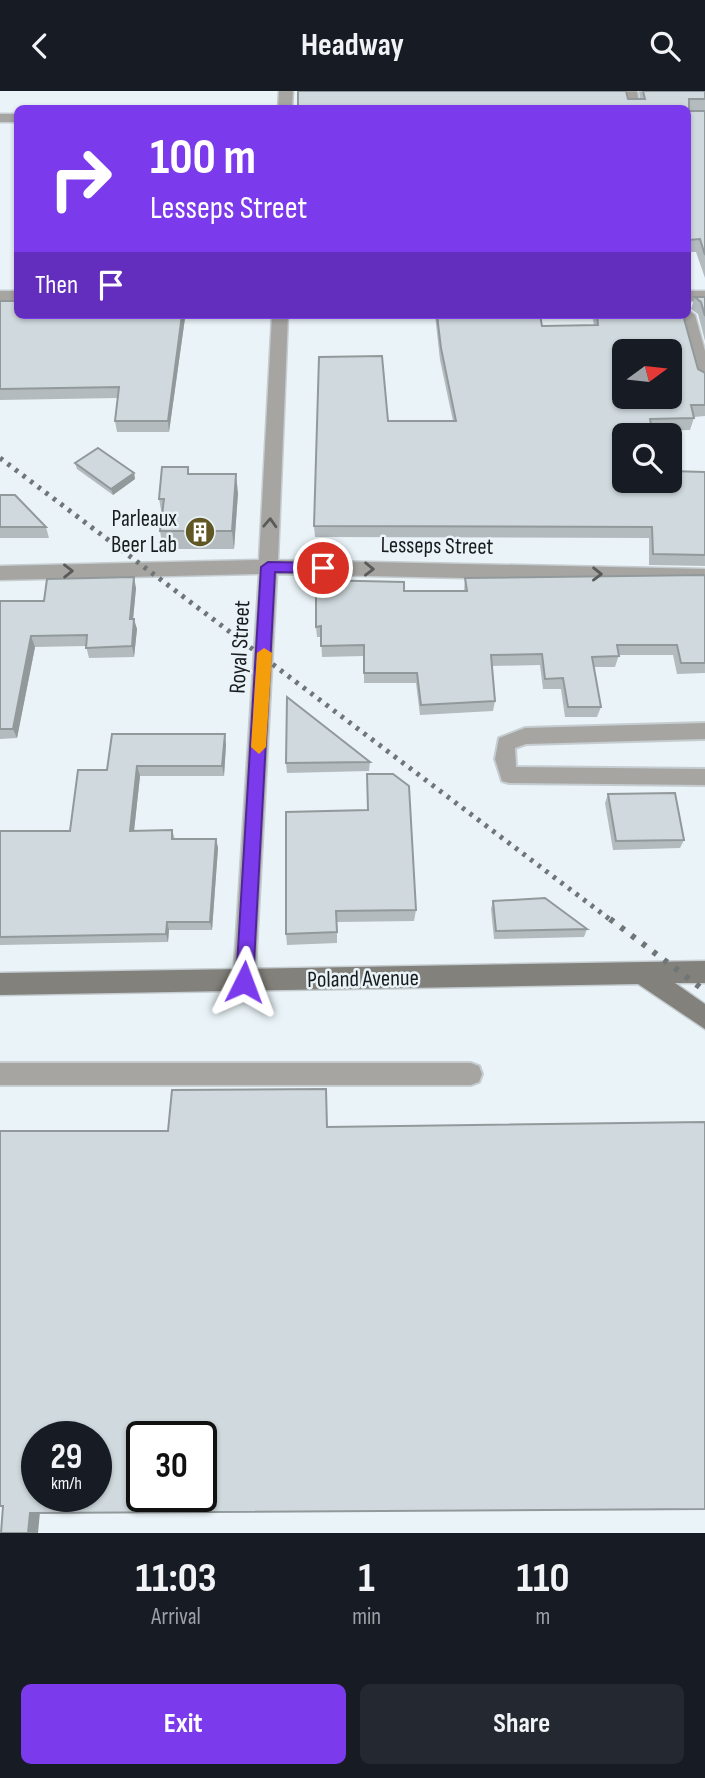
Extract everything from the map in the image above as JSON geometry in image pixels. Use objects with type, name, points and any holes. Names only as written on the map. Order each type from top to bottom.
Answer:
[{"type":"street","name":"Royal Street","points":[[244,982],[280,319]]},
{"type":"street","points":[[688,319],[705,380]]},
{"type":"street","name":"Lesseps Street","points":[[0,573],[268,567],[705,576]]},
{"type":"street","name":"Poland Avenue","points":[[0,984],[244,982],[705,972]]},
{"type":"street","points":[[642,973],[705,1019]]},
{"type":"lane","points":[[705,731],[525,736],[506,743],[504,759],[509,775],[705,777]]},
{"type":"lane","points":[[0,1074],[471,1074]]},
{"type":"building","points":[[298,91],[626,91],[628,99],[645,99],[643,91],[705,91],[705,99],[689,99],[689,105],[298,105]]},
{"type":"building","points":[[691,111],[705,111],[705,255],[700,239],[691,240]]},
{"type":"building","points":[[695,297],[705,297],[705,316],[701,302]]},
{"type":"building","points":[[0,301],[14,301],[14,319],[181,319],[168,421],[115,421],[119,387],[0,389]]},
{"type":"building","points":[[437,319],[541,319],[542,326],[598,325],[597,319],[684,319],[698,369],[705,373],[705,405],[691,405],[694,418],[650,419],[651,423],[612,423],[612,493],[682,493],[682,471],[705,472],[705,555],[653,554],[652,527],[314,526],[319,357],[382,356],[388,421],[456,421]]},
{"type":"building","points":[[98,448],[134,473],[111,489],[75,463]]},
{"type":"building","name":"Parleaux Beer Lab","points":[[162,467],[188,467],[188,474],[236,474],[232,531],[160,531],[164,499],[159,499]]},
{"type":"building","points":[[0,495],[15,495],[46,527],[0,527]]},
{"type":"building","points":[[705,575],[705,663],[681,663],[677,645],[617,645],[619,656],[592,657],[601,707],[568,707],[563,678],[545,679],[542,654],[491,655],[495,701],[421,705],[417,673],[364,673],[364,645],[321,646],[321,626],[316,627],[316,580],[404,582],[404,591],[467,591],[465,578]]},
{"type":"building","points":[[134,577],[130,619],[134,619],[132,646],[86,648],[87,635],[31,636],[13,729],[0,729],[0,601],[44,601],[47,579]]},
{"type":"building","points":[[287,697],[370,762],[286,763]]},
{"type":"building","points":[[112,734],[225,734],[222,766],[137,766],[130,831],[172,830],[172,839],[216,839],[210,922],[167,922],[166,934],[0,937],[0,831],[70,831],[78,770],[107,770]]},
{"type":"building","points":[[367,774],[393,774],[409,786],[416,910],[336,911],[337,932],[286,934],[286,812],[368,810]]},
{"type":"building","points":[[675,793],[684,840],[616,841],[608,794]]},
{"type":"building","points":[[545,898],[587,929],[496,931],[493,901]]},
{"type":"building","points":[[326,1089],[327,1127],[705,1122],[705,1509],[217,1512],[217,1421],[126,1421],[126,1512],[199,1512],[30,1513],[28,1533],[1,1533],[0,1131],[168,1131],[172,1090]]},
{"type":"railway","points":[[0,458],[612,921]]},
{"type":"railway","points":[[610,919],[705,991]]},
{"type":"slow traffic","points":[[259,747],[264,653]]},
{"type":"place","name":"Parleaux Beer Lab","points":[[200,532]]},
{"type":"route","points":[[244,982],[268,567],[323,568]]}]
